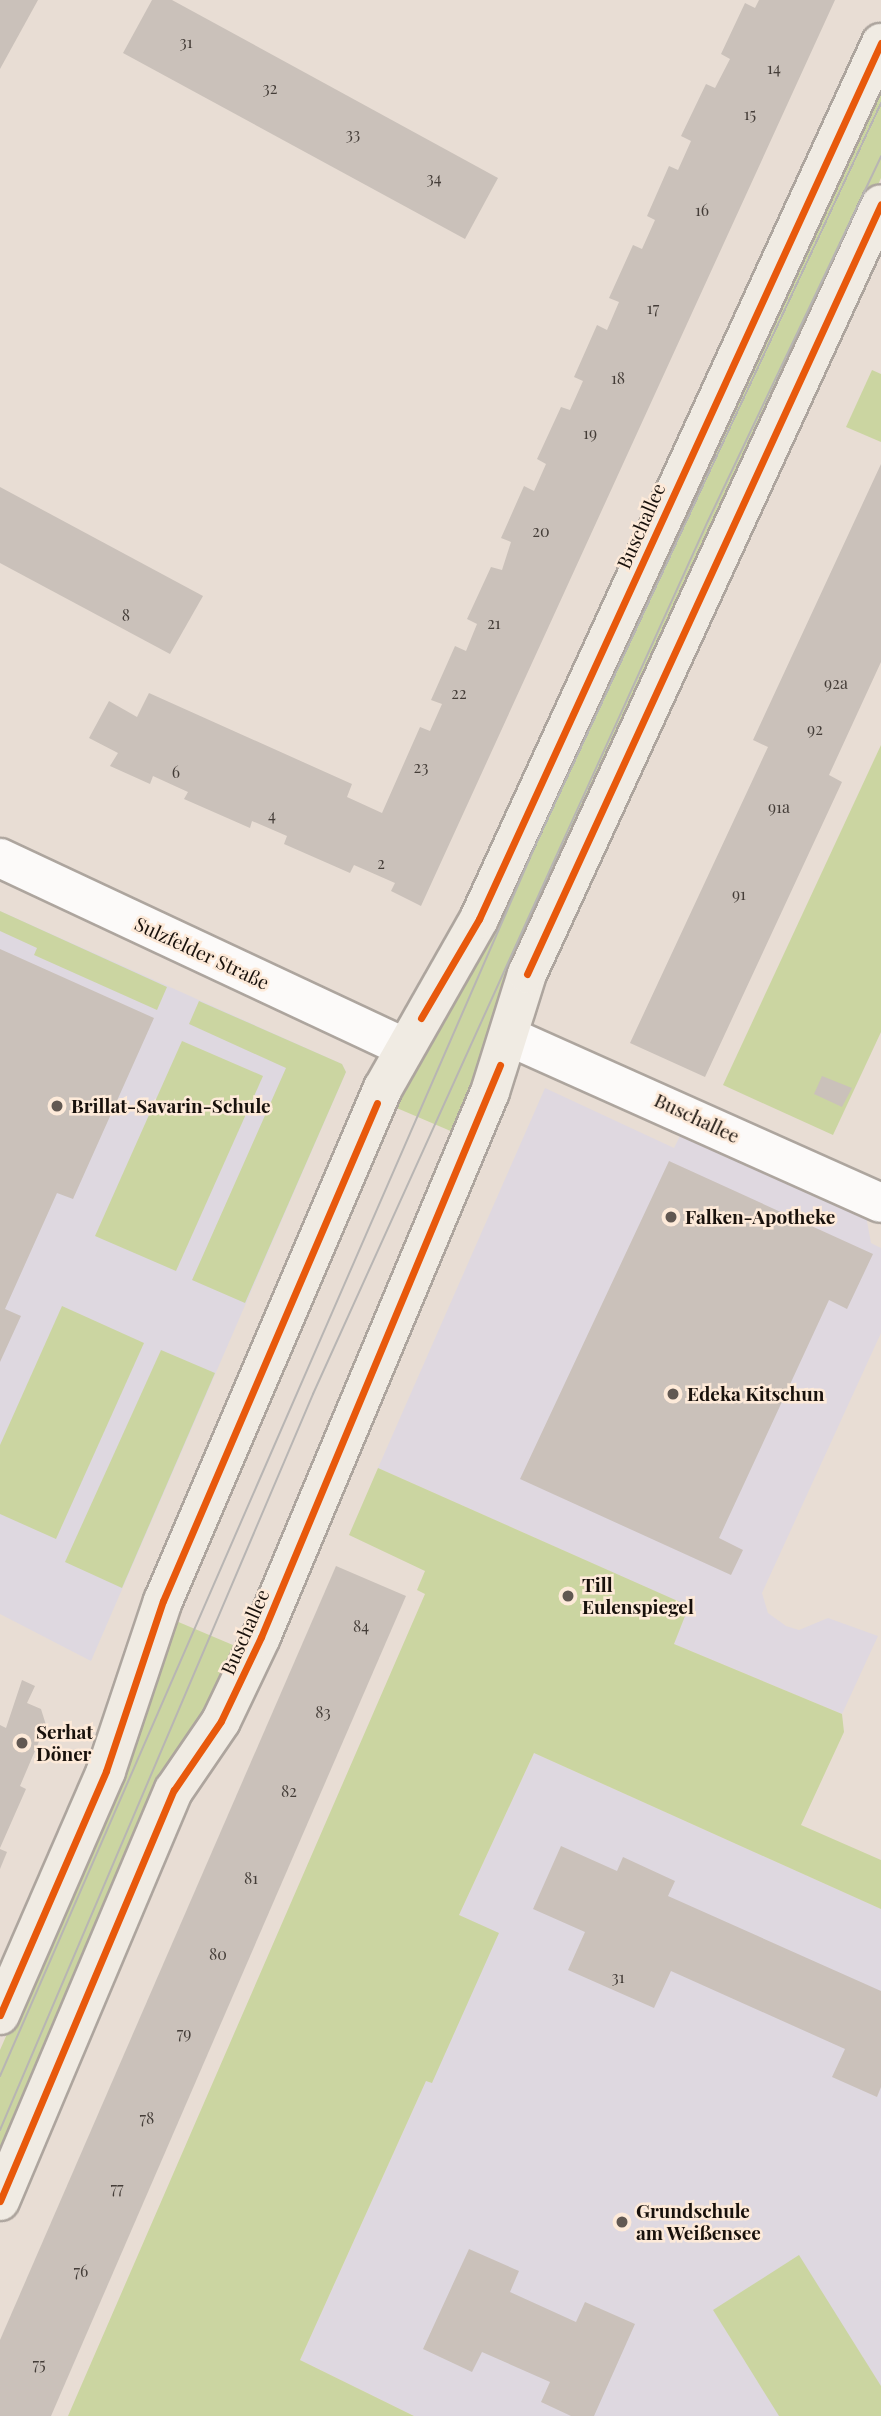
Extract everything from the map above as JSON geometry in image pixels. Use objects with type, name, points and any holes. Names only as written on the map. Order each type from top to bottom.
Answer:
[{"type":"main road","name":"Buschallee","points":[[0,2015],[106,1771],[163,1601],[404,1047],[479,919],[881,43]]},
{"type":"main road","name":"Buschallee","points":[[0,2201],[174,1790],[221,1721],[261,1637],[510,1037],[527,974],[881,204]]},
{"type":"street","name":"Sulzfelder Straße","points":[[0,858],[404,1047]]},
{"type":"street","name":"Buschallee","points":[[510,1037],[881,1203]]},
{"type":"shaded area","points":[[0,911],[342,1064],[346,1072],[91,1661],[0,1614]]},
{"type":"shaded area","points":[[545,1088],[674,1148],[683,1130],[866,1216],[871,1243],[881,1248],[881,1333],[762,1593],[768,1613],[786,1626],[799,1630],[828,1618],[878,1636],[842,1714],[674,1644],[688,1606],[378,1468]]},
{"type":"shaded area","name":"Grundschule am Weißensee","points":[[534,1753],[881,1909],[881,2416],[414,2416],[300,2360],[426,2081],[432,2082],[498,1934],[459,1915]]},
{"type":"green space","points":[[881,73],[881,178],[460,1135],[392,1106]]},
{"type":"green space","points":[[872,370],[881,374],[881,442],[846,427]]},
{"type":"green space","points":[[881,745],[881,1032],[833,1135],[723,1085]]},
{"type":"green space","points":[[0,911],[167,987],[157,1010],[34,955],[37,948],[0,931]]},
{"type":"green space","points":[[199,1001],[342,1064],[346,1072],[245,1303],[192,1280],[286,1068],[189,1024]]},
{"type":"green space","points":[[182,1041],[263,1076],[176,1271],[95,1236]]},
{"type":"green space","points":[[62,1306],[144,1343],[56,1539],[0,1514],[0,1445]]},
{"type":"green space","points":[[161,1350],[215,1373],[122,1588],[65,1562]]},
{"type":"green space","points":[[378,1468],[689,1606],[674,1644],[842,1714],[844,1732],[801,1825],[881,1860],[881,1909],[534,1753],[459,1915],[499,1933],[432,2083],[426,2081],[300,2360],[414,2416],[68,2416],[425,1594],[417,1590],[425,1571],[349,1535]]},
{"type":"green space","points":[[169,1618],[240,1648],[0,2162],[0,2050],[116,1785]]},
{"type":"green space","points":[[799,2255],[881,2386],[881,2416],[779,2416],[713,2310]]},
{"type":"building","points":[[0,0],[38,0],[0,69]]},
{"type":"building","points":[[152,0],[172,0],[498,178],[465,239],[123,53]]},
{"type":"building","points":[[759,0],[835,0],[421,906],[391,891],[395,883],[354,865],[350,873],[284,844],[287,836],[252,821],[250,828],[184,799],[188,792],[153,776],[150,784],[110,766],[118,753],[89,738],[109,701],[137,717],[149,693],[352,784],[347,797],[382,813],[420,727],[430,731],[442,704],[431,700],[455,646],[466,651],[477,624],[467,619],[491,567],[502,570],[511,542],[501,538],[524,486],[534,491],[546,464],[537,459],[561,407],[570,410],[583,381],[574,377],[597,325],[607,330],[619,302],[609,298],[633,245],[642,249],[655,220],[647,216],[669,166],[678,170],[691,141],[681,136],[706,84],[715,88],[730,59],[721,54],[745,3],[755,8]]},
{"type":"building","points":[[881,464],[881,662],[829,775],[842,782],[705,1077],[630,1043],[768,747],[753,740]]},
{"type":"building","points":[[0,487],[203,596],[170,654],[0,563]]},
{"type":"building","name":"Brillat-Savarin-Schule","points":[[0,949],[154,1018],[73,1199],[57,1193],[5,1309],[21,1316],[0,1362]]},
{"type":"building","points":[[822,1076],[852,1088],[842,1107],[814,1094]]},
{"type":"building","name":"Edeka Kitschun","points":[[669,1161],[873,1254],[847,1309],[829,1300],[719,1538],[743,1550],[731,1575],[520,1479]]},
{"type":"building","points":[[336,1566],[406,1596],[51,2416],[0,2416],[0,2340]]},
{"type":"building","points":[[22,1680],[35,1686],[27,1703],[41,1709],[46,1725],[20,1786],[26,1789],[0,1848],[0,1725],[6,1728]]},
{"type":"building","points":[[561,1846],[617,1871],[623,1857],[675,1881],[668,1896],[881,1991],[881,2087],[877,2097],[832,2077],[845,2049],[671,1971],[654,2008],[568,1970],[585,1932],[533,1909]]},
{"type":"building","points":[[0,1849],[7,1852],[0,1869]]},
{"type":"building","points":[[469,2249],[519,2271],[510,2292],[576,2322],[585,2302],[635,2324],[594,2416],[571,2416],[541,2402],[550,2382],[482,2352],[472,2372],[423,2349]]},
{"type":"tram line","points":[[0,2076],[536,844],[881,103]]},
{"type":"tram line","points":[[0,2130],[313,1394],[708,521],[881,156]]},
{"type":"cycle path","points":[[421,1018],[479,919],[881,43]]},
{"type":"cycle path","points":[[527,974],[881,204]]},
{"type":"cycle path","points":[[0,2201],[174,1790],[221,1721],[261,1637],[500,1065]]},
{"type":"cycle path","points":[[0,2015],[106,1771],[163,1601],[377,1103]]},
{"type":"place","name":"Brillat-Savarin-Schule","points":[[57,1106]]},
{"type":"place","name":"Falken-Apotheke","points":[[671,1217]]},
{"type":"place","name":"Edeka Kitschun","points":[[673,1394]]},
{"type":"place","name":"Till Eulenspiegel","points":[[568,1596]]},
{"type":"place","name":"Serhat Döner","points":[[22,1743]]},
{"type":"place","name":"Grundschule am Weißensee","points":[[622,2222]]}]
